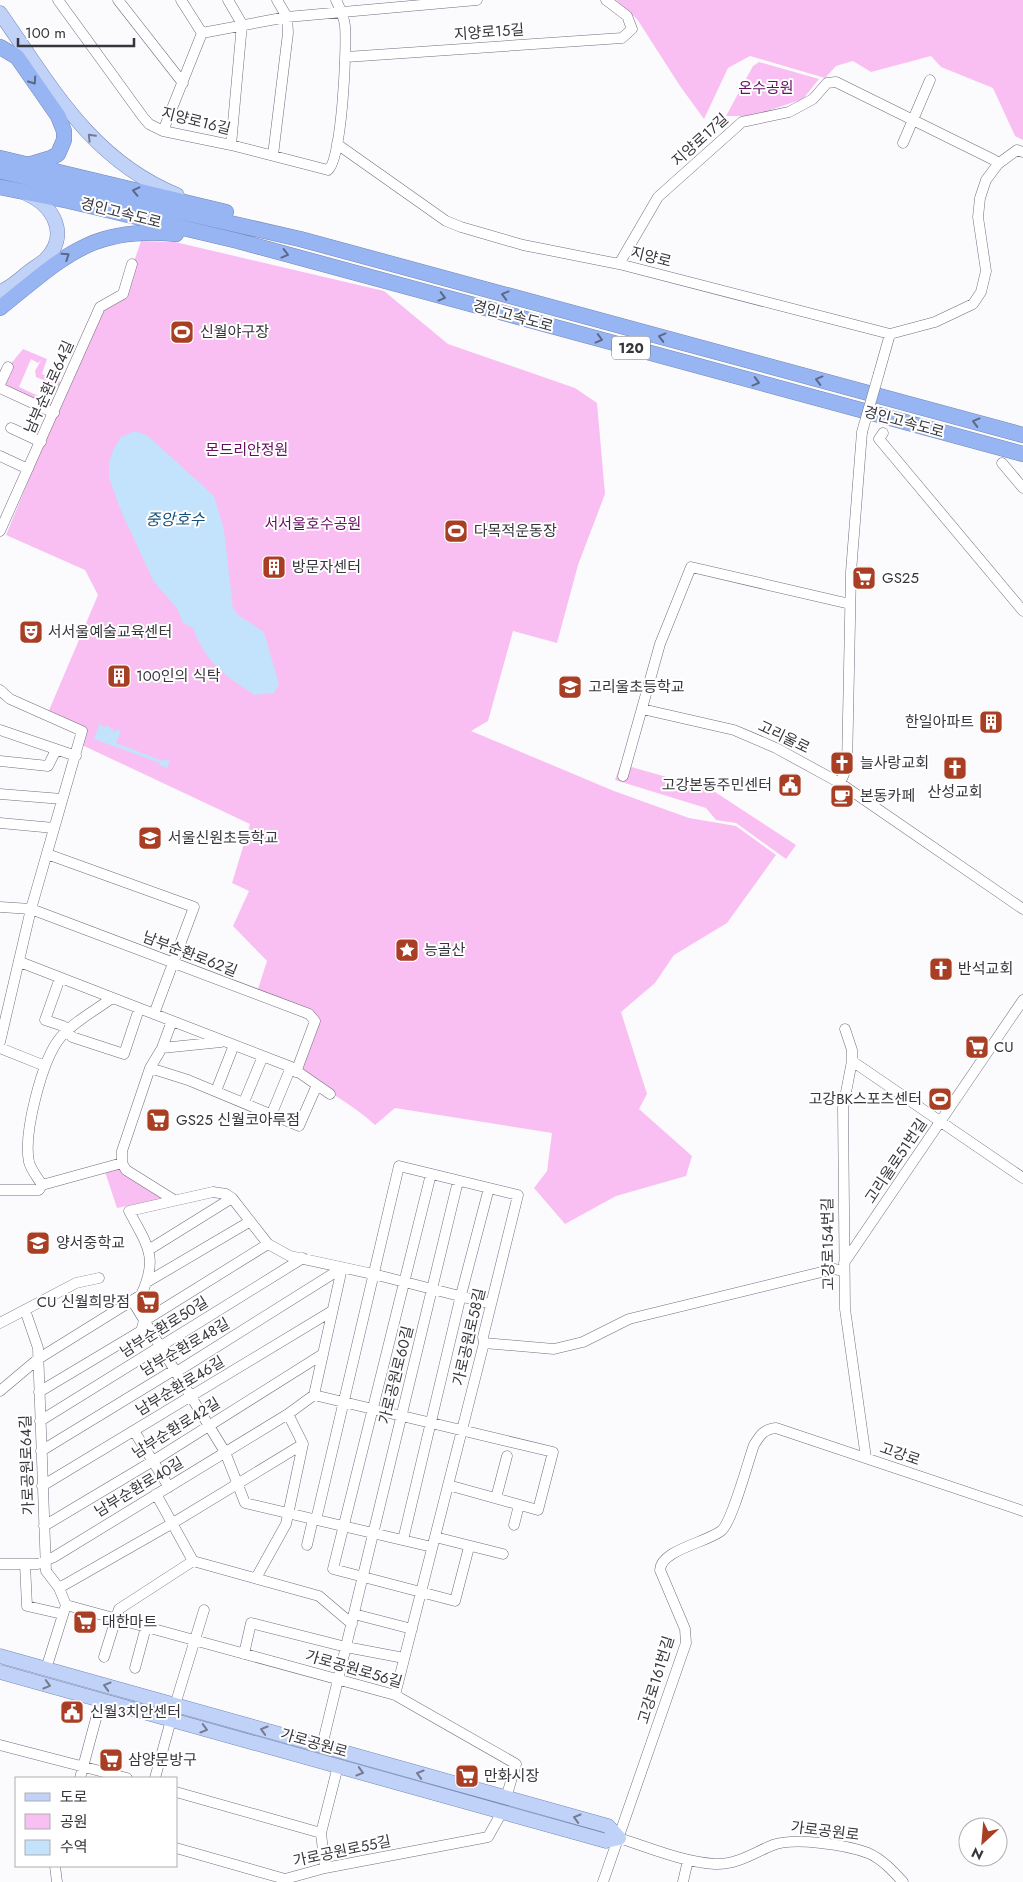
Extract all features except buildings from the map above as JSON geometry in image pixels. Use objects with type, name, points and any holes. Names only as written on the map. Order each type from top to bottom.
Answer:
[{"type":"highway","points":[[0,47],[17,58],[58,116],[64,131],[64,140],[58,154],[52,158],[26,165]]},
{"type":"highway","points":[[0,158],[268,223],[300,239]]},
{"type":"highway","name":"경인고속도로","points":[[0,171],[300,239],[1023,435]]},
{"type":"highway","name":"경인고속도로","points":[[0,187],[69,201],[238,241],[1023,454]]},
{"type":"highway","points":[[0,308],[59,261],[90,242],[147,232],[238,241]]},
{"type":"main road","points":[[0,13],[69,112],[94,140],[136,175],[158,188],[206,207]]},
{"type":"main road","points":[[0,177],[50,189],[69,201]]},
{"type":"main road","points":[[0,292],[46,259],[53,248],[57,236],[53,215],[47,206],[22,192]]},
{"type":"main road","name":"가로공원로","points":[[0,1656],[608,1826],[619,1838],[606,1841],[0,1672]]},
{"type":"street","name":"지양로16길","points":[[58,0],[149,124],[163,131],[274,155],[329,170],[334,162],[337,144]]},
{"type":"street","points":[[118,0],[182,83]]},
{"type":"street","points":[[181,0],[202,33]]},
{"type":"street","points":[[228,0],[242,24],[231,145]]},
{"type":"street","points":[[274,155],[288,33],[287,17],[277,0]]},
{"type":"street","points":[[336,0],[342,12],[346,57],[337,144]]},
{"type":"street","points":[[202,33],[287,17],[399,4],[477,0]]},
{"type":"street","name":"지양로15길","points":[[346,57],[622,38],[632,29],[628,16],[606,0]]},
{"type":"street","points":[[163,131],[202,33]]},
{"type":"street","points":[[904,143],[930,80]]},
{"type":"street","name":"지양로17길","points":[[619,264],[658,197],[742,122],[789,112],[813,99],[828,83],[836,82],[994,160],[998,164]]},
{"type":"street","name":"지양로","points":[[337,144],[455,225],[531,247],[619,264],[890,334],[935,322],[973,304],[981,292],[986,271],[978,217],[980,198],[986,180],[998,164]]},
{"type":"street","points":[[998,164],[1017,150],[1023,152]]},
{"type":"street","name":"남부순환로64길","points":[[0,531],[4,511],[41,442],[100,307],[123,294],[132,264]]},
{"type":"street","points":[[840,783],[847,767],[850,604],[862,432],[890,334]]},
{"type":"street","points":[[0,384],[8,367]]},
{"type":"street","points":[[0,388],[54,413]]},
{"type":"street","points":[[11,428],[41,442]]},
{"type":"street","points":[[883,433],[879,439],[1023,611]]},
{"type":"street","points":[[0,456],[28,469]]},
{"type":"street","points":[[1002,463],[1023,488]]},
{"type":"street","points":[[623,776],[660,644],[691,567],[850,604]]},
{"type":"street","points":[[0,690],[10,699],[82,731],[31,909],[0,1042]]},
{"type":"street","name":"고리울로","points":[[642,709],[734,730],[776,748],[840,783],[1023,910]]},
{"type":"street","points":[[0,730],[76,756]]},
{"type":"street","points":[[0,761],[48,766],[56,750]]},
{"type":"street","points":[[0,794],[62,799]]},
{"type":"street","points":[[0,823],[54,828]]},
{"type":"street","points":[[47,854],[194,907],[154,1014]]},
{"type":"street","name":"남부순환로62길","points":[[0,907],[31,909],[308,1014],[315,1021],[294,1070]]},
{"type":"street","points":[[20,962],[263,1056],[294,1070],[330,1094]]},
{"type":"street","points":[[60,978],[45,1020],[68,1031],[72,1037],[124,1054],[139,1009]]},
{"type":"street","points":[[42,1185],[30,1163],[28,1135],[50,1052],[68,1031],[112,998]]},
{"type":"street","name":"고리울로51번길","points":[[844,1267],[1023,1000]]},
{"type":"street","points":[[172,1021],[162,1048],[150,1068],[122,1151],[122,1163],[126,1170],[174,1200]]},
{"type":"street","name":"고강로154번길","points":[[846,1029],[852,1050],[852,1061],[843,1108],[845,1309],[866,1458]]},
{"type":"street","points":[[162,1048],[229,1043]]},
{"type":"street","points":[[216,1091],[229,1043]]},
{"type":"street","points":[[0,1048],[45,1066]]},
{"type":"street","points":[[244,1102],[263,1056]]},
{"type":"street","points":[[852,1061],[1023,1178]]},
{"type":"street","points":[[150,1068],[216,1091],[299,1126],[316,1085]]},
{"type":"street","points":[[272,1113],[294,1070]]},
{"type":"street","points":[[0,1190],[39,1190],[42,1185],[122,1163]]},
{"type":"street","points":[[307,1545],[315,1520],[344,1401],[399,1166],[489,1188],[461,1295],[403,1540]]},
{"type":"street","points":[[431,1174],[333,1569],[455,1601],[469,1547]]},
{"type":"street","name":"가로공원로60길","points":[[322,1746],[458,1181]]},
{"type":"street","name":"가로공원로58길","points":[[395,1694],[484,1343],[483,1337],[518,1195],[489,1188]]},
{"type":"street","points":[[0,1391],[38,1359],[133,1302],[141,1295],[148,1282],[150,1249],[128,1212],[213,1192],[226,1194],[232,1198],[268,1244],[290,1256],[405,1281],[491,1304]]},
{"type":"street","points":[[150,1249],[232,1198]]},
{"type":"street","points":[[148,1282],[249,1222]]},
{"type":"street","points":[[39,1392],[141,1331],[144,1320],[268,1244]]},
{"type":"street","name":"남부순환로50길","points":[[40,1421],[303,1258]]},
{"type":"street","points":[[484,1343],[554,1349],[583,1342],[629,1319],[844,1267]]},
{"type":"street","points":[[342,1268],[314,1395],[553,1452],[538,1510],[448,1485]]},
{"type":"street","name":"남부순환로48길","points":[[41,1451],[174,1370],[178,1371],[342,1268]]},
{"type":"street","points":[[0,1323],[76,1283],[99,1278]]},
{"type":"street","points":[[133,1302],[225,1452],[245,1503],[403,1540],[469,1547],[503,1554]]},
{"type":"street","name":"가로공원로64길","points":[[25,1310],[38,1348],[46,1571],[59,1588],[64,1610]]},
{"type":"street","name":"남부순환로46길","points":[[42,1486],[332,1311]]},
{"type":"street","name":"남부순환로42길","points":[[44,1526],[153,1461],[323,1354]]},
{"type":"street","name":"남부순환로40길","points":[[0,1564],[38,1564],[45,1561],[288,1414],[314,1395]]},
{"type":"street","points":[[256,1578],[286,1524],[303,1444],[288,1414]]},
{"type":"street","name":"고강로","points":[[768,1429],[776,1428],[1023,1511]]},
{"type":"street","name":"고강로161번길","points":[[603,1882],[686,1643],[685,1629],[660,1570],[660,1564],[666,1557],[712,1536],[724,1528],[754,1445],[761,1434],[768,1429]]},
{"type":"street","points":[[134,1431],[169,1487]]},
{"type":"street","points":[[59,1588],[173,1523],[303,1444]]},
{"type":"street","points":[[496,1498],[506,1456]]},
{"type":"street","points":[[156,1494],[193,1561],[319,1596],[353,1619],[412,1628]]},
{"type":"street","points":[[514,1525],[519,1504]]},
{"type":"street","points":[[104,1657],[119,1610],[193,1561]]},
{"type":"street","points":[[25,1564],[27,1606],[64,1610],[46,1669]]},
{"type":"street","name":"가로공원로56길","points":[[64,1610],[115,1619],[395,1694],[516,1764],[506,1798]]},
{"type":"street","points":[[175,1705],[204,1610]]},
{"type":"street","points":[[244,1654],[251,1623],[404,1658]]},
{"type":"street","points":[[135,1668],[146,1627]]},
{"type":"street","points":[[80,1777],[101,1700]]},
{"type":"street","points":[[155,1777],[171,1720]]},
{"type":"street","points":[[0,1744],[123,1777]]},
{"type":"street","points":[[325,1868],[321,1833],[338,1766]]},
{"type":"street","points":[[178,1793],[321,1833]]},
{"type":"street","name":"가로공원로55길","points":[[178,1849],[285,1879],[325,1868],[488,1837],[502,1812]]},
{"type":"street","name":"가로공원로","points":[[619,1838],[688,1860],[717,1864],[747,1858],[774,1844],[789,1841],[849,1848],[868,1853],[887,1865],[903,1882]]},
{"type":"street","points":[[683,1882],[688,1860]]},
{"type":"street","points":[[56,1867],[57,1882]]},
{"type":"green space","points":[[616,0],[1023,0],[1023,140],[1015,136],[993,88],[941,67],[931,56],[871,72],[853,61],[836,66],[825,78],[750,56],[728,68],[704,119],[680,86],[637,19]]},
{"type":"green space","name":"온수공원","points":[[759,62],[819,79],[803,99],[752,116],[726,116],[753,66]]},
{"type":"green space","name":"서서울호수공원","points":[[141,241],[175,242],[384,291],[448,344],[575,388],[597,403],[605,494],[578,565],[557,643],[513,631],[488,721],[471,731],[614,791],[689,818],[736,826],[776,855],[727,923],[674,955],[655,983],[621,1012],[647,1094],[639,1109],[692,1156],[686,1176],[616,1196],[565,1224],[534,1188],[547,1171],[552,1133],[395,1108],[375,1125],[347,1103],[296,1070],[315,1021],[256,995],[267,961],[233,926],[249,891],[232,883],[250,824],[82,745],[85,734],[47,715],[98,595],[85,570],[6,535],[100,307],[123,294]]},
{"type":"green space","points":[[23,349],[47,359],[42,374],[65,384],[65,389],[36,377],[35,371],[41,360],[38,363],[31,359],[19,387],[56,404],[52,408],[2,385],[8,367]]},
{"type":"green space","points":[[621,764],[712,790],[796,845],[786,859],[736,823],[716,820],[706,808],[615,780]]},
{"type":"green space","points":[[120,1167],[164,1198],[117,1208],[105,1172]]},
{"type":"water","name":"중앙호수","points":[[135,431],[148,436],[214,496],[224,530],[233,608],[238,615],[264,632],[279,684],[274,693],[255,695],[226,675],[210,660],[193,628],[183,623],[177,608],[154,582],[121,511],[109,478],[109,462],[114,448],[121,437]]},
{"type":"water","points":[[100,723],[105,728],[106,725],[111,730],[114,728],[113,731],[115,732],[117,729],[121,731],[116,743],[163,761],[164,759],[170,761],[167,768],[159,765],[160,763],[94,739]]},
{"type":"place","name":"신월야구장","points":[[182,332]]},
{"type":"place","name":"다목적운동장","points":[[456,531]]},
{"type":"place","name":"방문자센터","points":[[274,567]]},
{"type":"place","name":"GS25","points":[[864,578]]},
{"type":"place","name":"서서울예술교육센터","points":[[31,632]]},
{"type":"place","name":"100인의 식탁","points":[[119,676]]},
{"type":"place","name":"고리울초등학교","points":[[570,687]]},
{"type":"place","name":"한일아파트","points":[[991,722]]},
{"type":"place","name":"늘사랑교회","points":[[842,763]]},
{"type":"place","name":"산성교회","points":[[955,768]]},
{"type":"place","name":"고강본동주민센터","points":[[790,785]]},
{"type":"place","name":"본동카페","points":[[842,796]]},
{"type":"place","name":"서울신원초등학교","points":[[150,838]]},
{"type":"place","name":"능골산","points":[[407,950]]},
{"type":"place","name":"반석교회","points":[[941,969]]},
{"type":"place","name":"CU","points":[[977,1047]]},
{"type":"place","name":"고강BK스포츠센터","points":[[940,1099]]},
{"type":"place","name":"GS25 신월코아루점","points":[[158,1120]]},
{"type":"place","name":"양서중학교","points":[[38,1243]]},
{"type":"place","name":"CU 신월희망점","points":[[148,1302]]},
{"type":"place","name":"대한마트","points":[[85,1622]]},
{"type":"place","name":"신월3치안센터","points":[[72,1712]]},
{"type":"place","name":"삼양문방구","points":[[111,1760]]},
{"type":"place","name":"만화시장","points":[[467,1776]]},
{"type":"park label","name":"몬드리안정원","points":[[247,450]]}]
